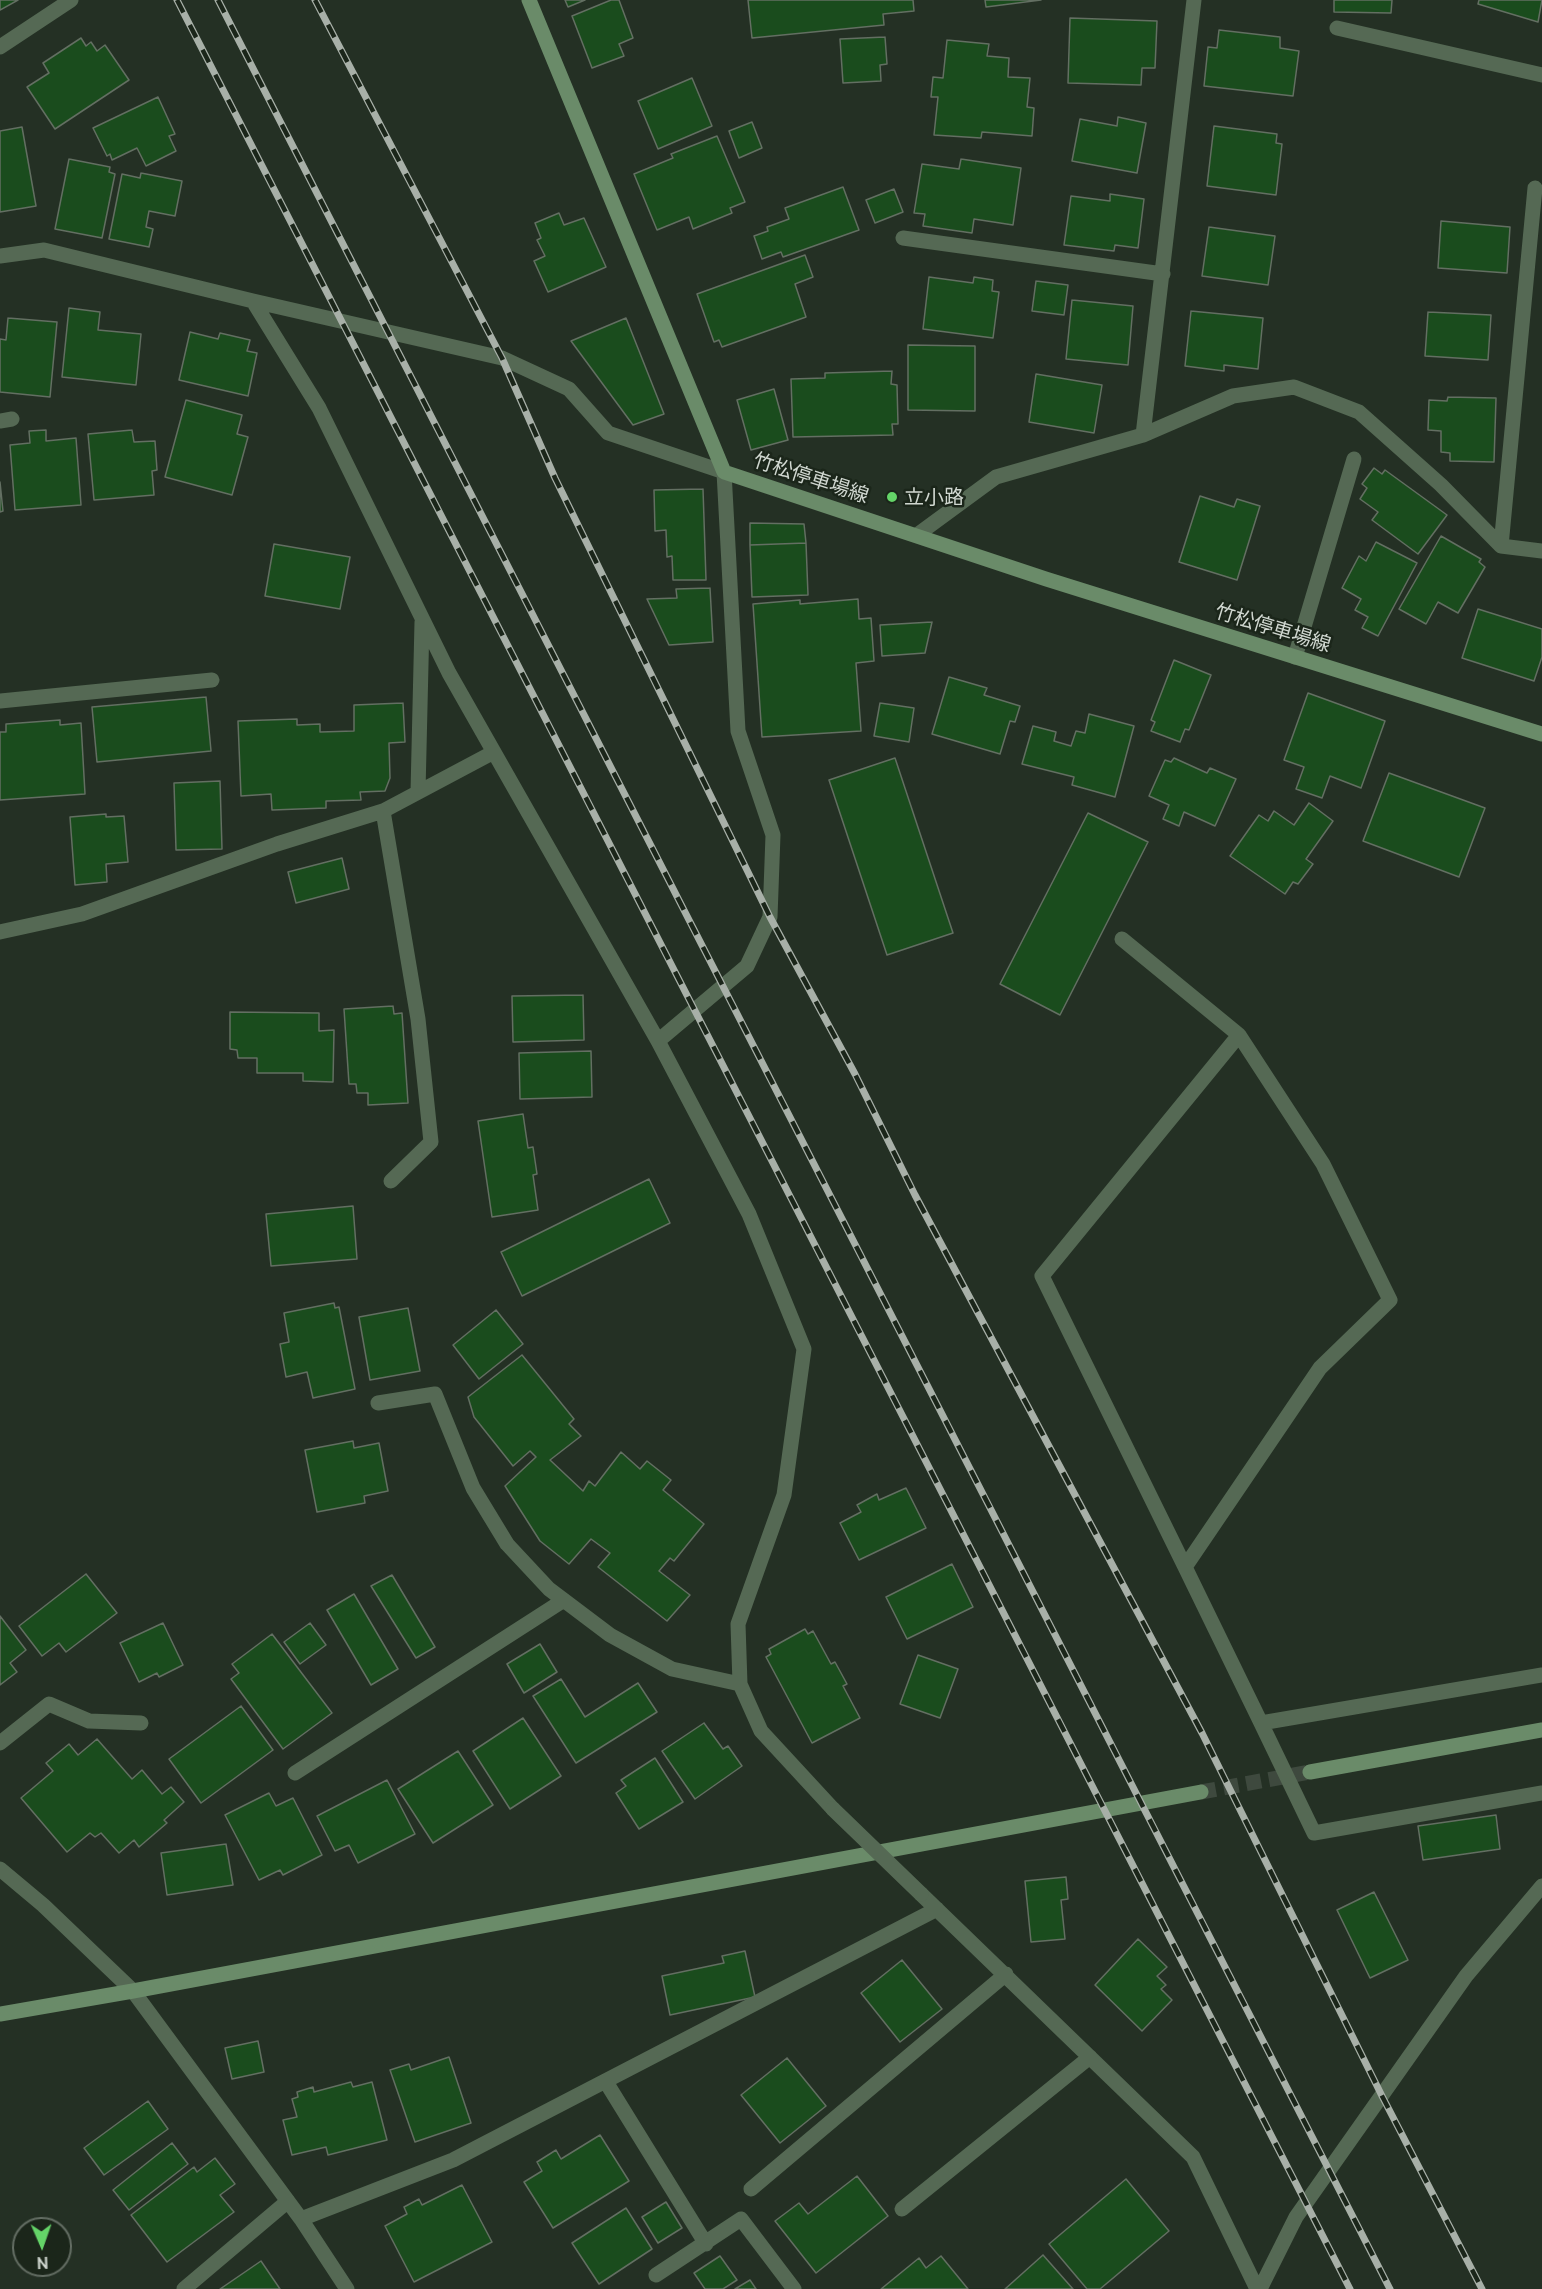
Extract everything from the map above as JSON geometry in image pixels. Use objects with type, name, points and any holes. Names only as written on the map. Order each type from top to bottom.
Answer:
[{"type":"street","points":[[0,47],[71,0]]},
{"type":"street","name":"竹松停車場線","points":[[529,0],[724,472],[1046,579],[1542,734]]},
{"type":"street","points":[[1143,435],[1194,0]]},
{"type":"street","points":[[1337,27],[1542,75]]},
{"type":"street","points":[[1501,546],[1535,188]]},
{"type":"street","points":[[903,238],[1163,274]]},
{"type":"street","points":[[0,256],[44,250],[501,358],[569,389],[608,433],[724,472],[738,731],[773,835],[770,917],[747,966],[658,1041]]},
{"type":"street","points":[[253,301],[319,408],[449,673],[658,1041],[748,1214],[804,1348],[784,1495],[738,1624],[740,1684],[760,1731],[833,1809],[1006,1974],[1192,2157],[1259,2289]]},
{"type":"street","points":[[917,536],[996,477],[1143,435],[1233,396],[1294,387],[1359,412],[1441,485],[1501,546],[1542,551]]},
{"type":"street","points":[[1295,657],[1354,459]]},
{"type":"street","points":[[418,792],[422,619]]},
{"type":"street","points":[[0,701],[212,680]]},
{"type":"street","points":[[0,932],[82,914],[277,844],[383,811],[494,752]]},
{"type":"street","points":[[383,811],[418,1019],[431,1142],[391,1181]]},
{"type":"street","points":[[1122,939],[1239,1035],[1323,1164],[1390,1300],[1320,1368],[1185,1567]]},
{"type":"street","points":[[1239,1035],[1042,1276],[1314,1833],[1542,1793]]},
{"type":"street","points":[[378,1403],[435,1394],[473,1488],[507,1544],[549,1589],[610,1635],[672,1669],[740,1684]]},
{"type":"street","points":[[295,1773],[564,1600]]},
{"type":"street","points":[[1262,1723],[1542,1675]]},
{"type":"street","points":[[0,1743],[48,1704],[89,1721],[141,1723]]},
{"type":"street","points":[[1310,1772],[1542,1730]]},
{"type":"street","points":[[0,2014],[1201,1792]]},
{"type":"street","points":[[0,1869],[43,1905],[133,1991],[302,2219],[347,2289]]},
{"type":"street","points":[[1259,2289],[1296,2217],[1466,1976],[1542,1886]]},
{"type":"street","points":[[302,2219],[453,2160],[937,1909]]},
{"type":"street","points":[[751,2189],[1006,1974]]},
{"type":"street","points":[[902,2210],[1090,2057]]},
{"type":"street","points":[[606,2082],[706,2244]]},
{"type":"street","points":[[184,2289],[288,2201]]},
{"type":"street","points":[[656,2276],[741,2219],[794,2289]]},
{"type":"building","points":[[0,0],[18,0],[0,10]]},
{"type":"building","points":[[565,0],[585,0],[568,7]]},
{"type":"building","points":[[611,0],[619,0],[633,38],[619,44],[624,56],[592,68],[572,16]]},
{"type":"building","points":[[748,0],[913,0],[914,11],[883,14],[884,25],[752,38]]},
{"type":"building","points":[[985,0],[1041,0],[986,7]]},
{"type":"building","points":[[1334,0],[1392,0],[1391,13],[1334,12]]},
{"type":"building","points":[[1479,0],[1542,0],[1538,22],[1478,4]]},
{"type":"building","points":[[1070,18],[1157,21],[1155,68],[1142,68],[1141,85],[1068,83]]},
{"type":"building","points":[[1219,30],[1280,37],[1280,48],[1299,51],[1293,96],[1204,86],[1208,47],[1217,48]]},
{"type":"building","points":[[885,37],[887,64],[880,65],[881,81],[843,83],[840,39]]},
{"type":"building","points":[[81,38],[86,46],[91,42],[97,51],[105,45],[129,80],[55,129],[27,87],[49,73],[43,63]]},
{"type":"building","points":[[947,40],[989,44],[987,56],[1009,58],[1008,77],[1030,78],[1027,107],[1034,108],[1032,136],[982,132],[981,138],[934,135],[938,97],[931,97],[933,77],[943,78]]},
{"type":"building","points":[[692,78],[712,126],[658,149],[638,101]]},
{"type":"building","points":[[158,97],[175,134],[169,136],[176,151],[146,166],[137,148],[112,160],[110,154],[107,156],[93,128]]},
{"type":"building","points":[[1118,117],[1146,123],[1137,173],[1072,161],[1080,119],[1117,126]]},
{"type":"building","points":[[752,122],[762,148],[739,158],[729,131]]},
{"type":"building","points":[[1214,126],[1277,134],[1276,143],[1282,144],[1276,195],[1207,186]]},
{"type":"building","points":[[22,127],[36,206],[0,212],[0,131]]},
{"type":"building","points":[[717,136],[745,202],[730,208],[732,213],[693,229],[689,217],[657,230],[634,174],[673,158],[671,154]]},
{"type":"building","points":[[69,159],[110,167],[109,172],[115,174],[102,238],[55,229]]},
{"type":"building","points":[[961,159],[1021,168],[1013,225],[974,219],[972,233],[923,226],[925,214],[914,213],[922,164],[959,169]]},
{"type":"building","points":[[141,173],[182,181],[175,216],[149,211],[146,227],[153,229],[149,247],[109,239],[122,174],[140,178]]},
{"type":"building","points":[[843,187],[859,230],[783,257],[781,252],[762,259],[754,236],[768,231],[767,227],[789,219],[785,208]]},
{"type":"building","points":[[894,189],[903,212],[875,223],[866,200]]},
{"type":"building","points":[[1110,194],[1144,199],[1138,248],[1115,245],[1114,251],[1064,245],[1071,196],[1110,201]]},
{"type":"building","points":[[559,213],[564,225],[584,218],[606,267],[548,292],[534,261],[545,256],[537,240],[541,238],[535,223]]},
{"type":"building","points":[[1441,221],[1510,227],[1507,273],[1438,268]]},
{"type":"building","points":[[1209,227],[1275,236],[1268,285],[1202,276]]},
{"type":"building","points":[[805,255],[813,277],[795,284],[806,317],[722,347],[719,340],[714,342],[697,294]]},
{"type":"building","points":[[929,277],[973,283],[974,277],[993,280],[992,291],[999,292],[993,338],[923,329]]},
{"type":"building","points":[[1036,281],[1068,285],[1064,315],[1032,311]]},
{"type":"building","points":[[1072,300],[1133,306],[1128,365],[1066,359]]},
{"type":"building","points":[[69,308],[100,312],[98,330],[141,334],[136,385],[62,377]]},
{"type":"building","points":[[1191,311],[1263,318],[1258,369],[1224,365],[1224,371],[1185,366]]},
{"type":"building","points":[[1428,312],[1491,315],[1488,360],[1425,356]]},
{"type":"building","points":[[8,318],[57,322],[50,397],[0,392],[0,339],[6,340]]},
{"type":"building","points":[[626,318],[664,414],[633,425],[571,341]]},
{"type":"building","points":[[190,332],[218,339],[220,333],[250,340],[247,351],[257,353],[248,396],[179,380]]},
{"type":"building","points":[[908,345],[975,346],[975,411],[908,410]]},
{"type":"building","points":[[892,371],[891,384],[897,385],[898,424],[892,424],[893,435],[793,437],[791,379],[825,378],[825,373]]},
{"type":"building","points":[[1036,374],[1102,385],[1094,433],[1029,422]]},
{"type":"building","points":[[774,389],[788,440],[751,450],[737,400]]},
{"type":"building","points":[[1448,397],[1496,398],[1494,462],[1450,461],[1450,453],[1441,452],[1441,431],[1428,430],[1429,400],[1447,401]]},
{"type":"building","points":[[186,400],[242,415],[237,434],[248,437],[232,495],[165,477]]},
{"type":"building","points":[[46,430],[46,441],[76,438],[81,505],[15,510],[10,445],[30,443],[29,431]]},
{"type":"building","points":[[132,430],[134,442],[155,441],[157,470],[152,471],[154,495],[94,500],[88,434]]},
{"type":"building","points":[[1374,468],[1382,474],[1385,470],[1447,515],[1418,554],[1372,520],[1378,512],[1360,499],[1367,488],[1362,484]]},
{"type":"building","points":[[0,482],[3,511],[0,512]]},
{"type":"building","points":[[703,489],[706,580],[673,580],[672,556],[667,557],[666,530],[655,531],[654,490]]},
{"type":"building","points":[[1200,496],[1234,507],[1237,499],[1260,506],[1237,580],[1179,562]]},
{"type":"building","points":[[750,523],[804,524],[806,543],[750,545]]},
{"type":"building","points":[[1441,536],[1481,559],[1479,562],[1485,567],[1458,613],[1438,602],[1426,624],[1399,609]]},
{"type":"building","points":[[1376,542],[1417,563],[1378,636],[1362,628],[1368,617],[1355,610],[1361,599],[1342,588],[1359,556],[1366,561]]},
{"type":"building","points":[[806,543],[808,595],[752,597],[750,545]]},
{"type":"building","points":[[274,544],[350,557],[340,609],[265,596]]},
{"type":"building","points":[[710,588],[713,642],[669,645],[647,599],[677,598],[676,589]]},
{"type":"building","points":[[858,599],[859,619],[871,618],[874,661],[856,663],[861,731],[762,737],[753,604],[800,600],[800,604]]},
{"type":"building","points":[[1478,609],[1542,629],[1542,657],[1534,681],[1462,658]]},
{"type":"building","points":[[932,622],[925,653],[882,656],[880,625]]},
{"type":"building","points":[[1174,660],[1211,675],[1189,730],[1185,729],[1180,742],[1151,731],[1155,722],[1151,720]]},
{"type":"building","points":[[949,677],[987,688],[984,695],[1020,706],[1015,722],[1010,721],[1000,754],[932,734]]},
{"type":"building","points":[[1308,693],[1385,721],[1361,788],[1330,776],[1322,798],[1296,789],[1304,767],[1284,760]]},
{"type":"building","points":[[206,697],[211,751],[97,762],[92,707]]},
{"type":"building","points":[[403,703],[405,742],[389,743],[390,778],[385,791],[360,792],[361,800],[326,801],[326,808],[272,810],[271,794],[241,796],[238,721],[297,719],[297,725],[320,724],[320,732],[354,731],[354,705]]},
{"type":"building","points":[[880,703],[914,708],[909,742],[874,736]]},
{"type":"building","points":[[1089,714],[1134,726],[1115,797],[1072,785],[1074,777],[1022,764],[1033,726],[1056,732],[1054,741],[1071,746],[1076,731],[1085,733]]},
{"type":"building","points":[[60,720],[60,725],[81,723],[85,794],[0,800],[0,732],[6,732],[6,724]]},
{"type":"building","points":[[895,758],[953,933],[887,955],[829,780]]},
{"type":"building","points":[[1174,758],[1207,773],[1210,768],[1236,779],[1215,826],[1184,812],[1179,826],[1163,819],[1169,805],[1149,796],[1165,760],[1171,762]]},
{"type":"building","points":[[1389,773],[1485,808],[1459,877],[1363,841]]},
{"type":"building","points":[[220,781],[222,849],[176,850],[174,783]]},
{"type":"building","points":[[1309,803],[1333,821],[1306,859],[1313,864],[1298,884],[1293,882],[1285,894],[1230,856],[1259,815],[1268,821],[1274,811],[1294,825]]},
{"type":"building","points":[[1088,813],[1148,842],[1060,1015],[1000,984]]},
{"type":"building","points":[[106,814],[106,817],[124,816],[128,862],[106,864],[107,882],[75,885],[70,817]]},
{"type":"building","points":[[342,858],[349,889],[296,903],[288,872]]},
{"type":"building","points":[[583,995],[584,1040],[513,1042],[512,996]]},
{"type":"building","points":[[393,1006],[394,1014],[402,1013],[408,1103],[368,1105],[368,1093],[357,1093],[356,1084],[349,1084],[344,1009]]},
{"type":"building","points":[[230,1012],[319,1013],[319,1031],[334,1030],[333,1082],[303,1081],[303,1073],[257,1073],[257,1058],[238,1058],[237,1050],[230,1049]]},
{"type":"building","points":[[591,1051],[592,1097],[520,1099],[519,1053]]},
{"type":"building","points":[[523,1114],[528,1148],[533,1147],[537,1174],[533,1175],[538,1210],[492,1217],[478,1121]]},
{"type":"building","points":[[649,1179],[670,1223],[522,1296],[501,1252]]},
{"type":"building","points":[[353,1206],[357,1259],[271,1266],[266,1214]]},
{"type":"building","points":[[334,1303],[335,1308],[339,1307],[355,1389],[313,1398],[307,1372],[286,1377],[280,1344],[289,1342],[284,1313]]},
{"type":"building","points":[[408,1308],[420,1371],[370,1380],[359,1317]]},
{"type":"building","points":[[496,1310],[523,1344],[479,1379],[453,1345]]},
{"type":"building","points":[[522,1355],[574,1419],[569,1424],[581,1436],[550,1460],[583,1491],[589,1481],[595,1486],[621,1452],[640,1469],[647,1461],[671,1480],[663,1490],[704,1524],[674,1561],[670,1558],[659,1571],[690,1595],[667,1621],[598,1567],[610,1553],[591,1539],[569,1564],[540,1541],[505,1486],[536,1457],[530,1451],[513,1466],[474,1417],[468,1397]]},
{"type":"building","points":[[353,1441],[354,1448],[379,1443],[388,1491],[364,1496],[365,1503],[317,1512],[305,1450]]},
{"type":"building","points":[[906,1488],[926,1528],[859,1560],[840,1523],[861,1512],[857,1505],[877,1494],[879,1500]]},
{"type":"building","points":[[952,1564],[973,1607],[907,1639],[886,1597]]},
{"type":"building","points":[[86,1574],[117,1613],[66,1652],[59,1643],[42,1656],[19,1626]]},
{"type":"building","points":[[392,1575],[435,1647],[416,1658],[371,1586]]},
{"type":"building","points":[[354,1594],[398,1669],[371,1685],[327,1610]]},
{"type":"building","points":[[0,1616],[26,1650],[10,1663],[17,1672],[0,1685]]},
{"type":"building","points":[[163,1623],[183,1665],[159,1677],[157,1673],[139,1682],[120,1643]]},
{"type":"building","points":[[310,1623],[326,1645],[300,1664],[284,1642]]},
{"type":"building","points":[[805,1629],[808,1634],[813,1631],[831,1664],[835,1662],[847,1684],[843,1686],[860,1718],[812,1743],[766,1657],[771,1654],[769,1649]]},
{"type":"building","points":[[272,1634],[332,1713],[283,1749],[231,1679],[239,1673],[232,1664]]},
{"type":"building","points":[[540,1644],[557,1672],[524,1693],[507,1664]]},
{"type":"building","points":[[918,1655],[958,1669],[940,1718],[900,1704]]},
{"type":"building","points":[[561,1679],[585,1717],[638,1683],[657,1712],[576,1763],[533,1696]]},
{"type":"building","points":[[241,1706],[273,1750],[201,1803],[169,1759]]},
{"type":"building","points":[[523,1718],[561,1776],[510,1809],[473,1751]]},
{"type":"building","points":[[704,1723],[723,1749],[728,1746],[742,1766],[695,1799],[662,1751]]},
{"type":"building","points":[[97,1739],[132,1779],[142,1770],[162,1794],[171,1787],[184,1802],[164,1820],[167,1823],[139,1847],[134,1840],[119,1853],[101,1833],[95,1837],[90,1833],[67,1852],[21,1798],[53,1771],[46,1763],[69,1744],[78,1755]]},
{"type":"building","points":[[458,1751],[493,1805],[433,1843],[398,1789]]},
{"type":"building","points":[[655,1758],[683,1802],[639,1829],[616,1793],[626,1786],[621,1780]]},
{"type":"building","points":[[387,1780],[415,1834],[358,1863],[349,1845],[335,1851],[317,1816]]},
{"type":"building","points":[[269,1793],[276,1806],[293,1798],[322,1855],[283,1875],[280,1870],[259,1880],[225,1815]]},
{"type":"building","points":[[1496,1815],[1500,1849],[1423,1860],[1418,1826]]},
{"type":"building","points":[[226,1844],[233,1885],[167,1895],[161,1853]]},
{"type":"building","points":[[1066,1877],[1068,1899],[1061,1900],[1065,1939],[1031,1942],[1025,1881]]},
{"type":"building","points":[[1374,1892],[1408,1960],[1370,1978],[1337,1910]]},
{"type":"building","points":[[1138,1939],[1167,1967],[1157,1976],[1166,1985],[1161,1989],[1172,2000],[1142,2031],[1095,1985]]},
{"type":"building","points":[[745,1951],[755,1997],[670,2015],[662,1976],[724,1963],[722,1956]]},
{"type":"building","points":[[902,1960],[942,2009],[900,2042],[861,1993]]},
{"type":"building","points":[[258,2041],[264,2072],[232,2079],[225,2048]]},
{"type":"building","points":[[449,2057],[471,2123],[415,2142],[390,2070],[409,2064],[411,2070]]},
{"type":"building","points":[[787,2058],[826,2106],[780,2143],[741,2095]]},
{"type":"building","points":[[351,2082],[353,2087],[372,2082],[387,2140],[328,2155],[326,2147],[292,2155],[283,2120],[297,2117],[292,2099],[298,2097],[297,2092],[313,2087],[314,2092]]},
{"type":"building","points":[[148,2101],[168,2129],[104,2175],[84,2148]]},
{"type":"building","points":[[600,2135],[629,2181],[553,2228],[524,2182],[542,2171],[537,2162],[556,2150],[561,2159]]},
{"type":"building","points":[[172,2143],[188,2164],[129,2210],[113,2190]]},
{"type":"building","points":[[215,2158],[235,2184],[220,2195],[234,2212],[167,2262],[131,2215],[194,2167],[197,2172]]},
{"type":"building","points":[[857,2176],[888,2216],[816,2273],[775,2221],[799,2203],[808,2214]]},
{"type":"building","points":[[1126,2179],[1169,2231],[1100,2289],[1087,2289],[1049,2244]]},
{"type":"building","points":[[462,2185],[492,2242],[414,2282],[385,2226],[407,2214],[404,2207],[419,2199],[422,2205]]},
{"type":"building","points":[[666,2202],[682,2228],[658,2243],[642,2217]]},
{"type":"building","points":[[626,2208],[652,2249],[599,2284],[572,2243]]},
{"type":"building","points":[[1043,2255],[1073,2289],[1005,2289]]},
{"type":"building","points":[[720,2256],[737,2280],[723,2289],[705,2289],[694,2273]]},
{"type":"building","points":[[941,2256],[968,2289],[881,2289],[919,2258],[926,2268]]},
{"type":"building","points":[[261,2261],[280,2289],[220,2289]]},
{"type":"building","points":[[750,2280],[756,2289],[735,2289]]},
{"type":"tunnel","points":[[1201,1792],[1310,1772]]},
{"type":"railway","points":[[177,0],[1350,2289]]},
{"type":"railway","points":[[218,0],[1390,2289]]},
{"type":"railway","points":[[315,0],[502,358],[555,478],[770,917],[855,1074],[915,1195],[1202,1733],[1382,2096],[1482,2289]]},
{"type":"place","name":"立小路","points":[[892,497]]}]
